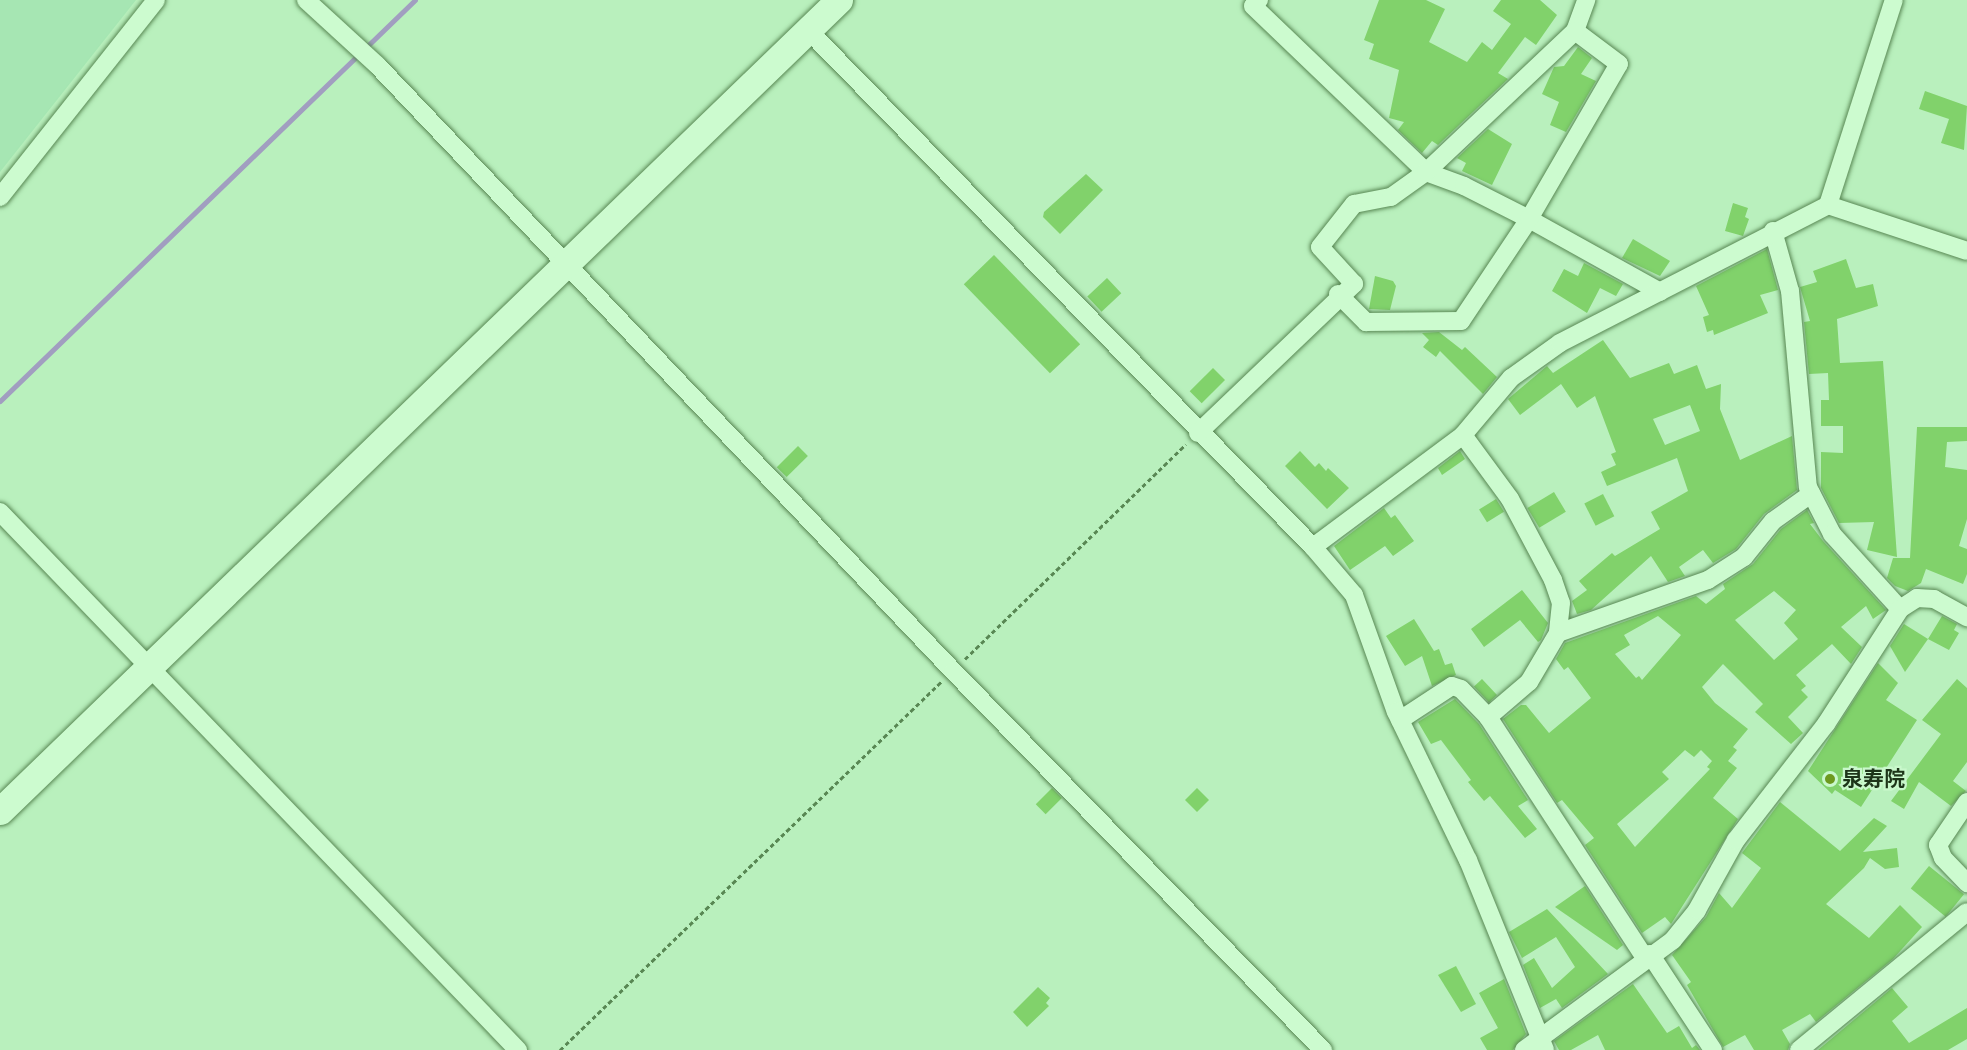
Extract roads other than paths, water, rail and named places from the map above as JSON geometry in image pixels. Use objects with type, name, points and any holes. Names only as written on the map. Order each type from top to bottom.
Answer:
[{"type":"street","points":[[0,198],[156,0]]},
{"type":"street","points":[[306,0],[370,60],[567,263],[952,671],[1323,1050]]},
{"type":"street","points":[[0,811],[839,0]]},
{"type":"street","points":[[1259,0],[1253,6],[1426,172],[1464,186],[1529,219],[1660,292]]},
{"type":"street","points":[[1198,433],[1338,294],[1354,284],[1320,247],[1354,204],[1391,197],[1426,172],[1575,31],[1586,0]]},
{"type":"street","points":[[1828,205],[1894,0]]},
{"type":"street","points":[[808,30],[1198,433],[1313,547],[1354,595],[1400,720],[1468,860],[1542,1042]]},
{"type":"street","points":[[1338,294],[1366,322],[1461,321],[1529,219],[1619,64],[1575,31]]},
{"type":"street","points":[[1313,547],[1463,435],[1511,378],[1560,343],[1773,231],[1828,205],[1967,251]]},
{"type":"street","points":[[1773,231],[1790,291],[1811,494],[1832,534],[1900,609]]},
{"type":"street","points":[[1463,435],[1510,500],[1553,580],[1561,603],[1558,633],[1529,682],[1488,717]]},
{"type":"street","points":[[1558,633],[1708,580],[1744,557],[1773,521],[1811,494]]},
{"type":"street","points":[[0,512],[518,1050]]},
{"type":"street","points":[[1524,1050],[1542,1042],[1648,956],[1673,940],[1697,910],[1736,840],[1826,724],[1900,609],[1917,598],[1934,599],[1967,617]]},
{"type":"street","points":[[1400,720],[1452,686],[1461,689],[1488,717],[1713,1050]]},
{"type":"street","points":[[1967,802],[1938,845],[1943,858],[1967,884]]},
{"type":"street","points":[[1799,1050],[1967,912]]},
{"type":"waterway","points":[[0,401],[415,0]]},
{"type":"place","name":"泉寿院","points":[[1830,779]]}]
